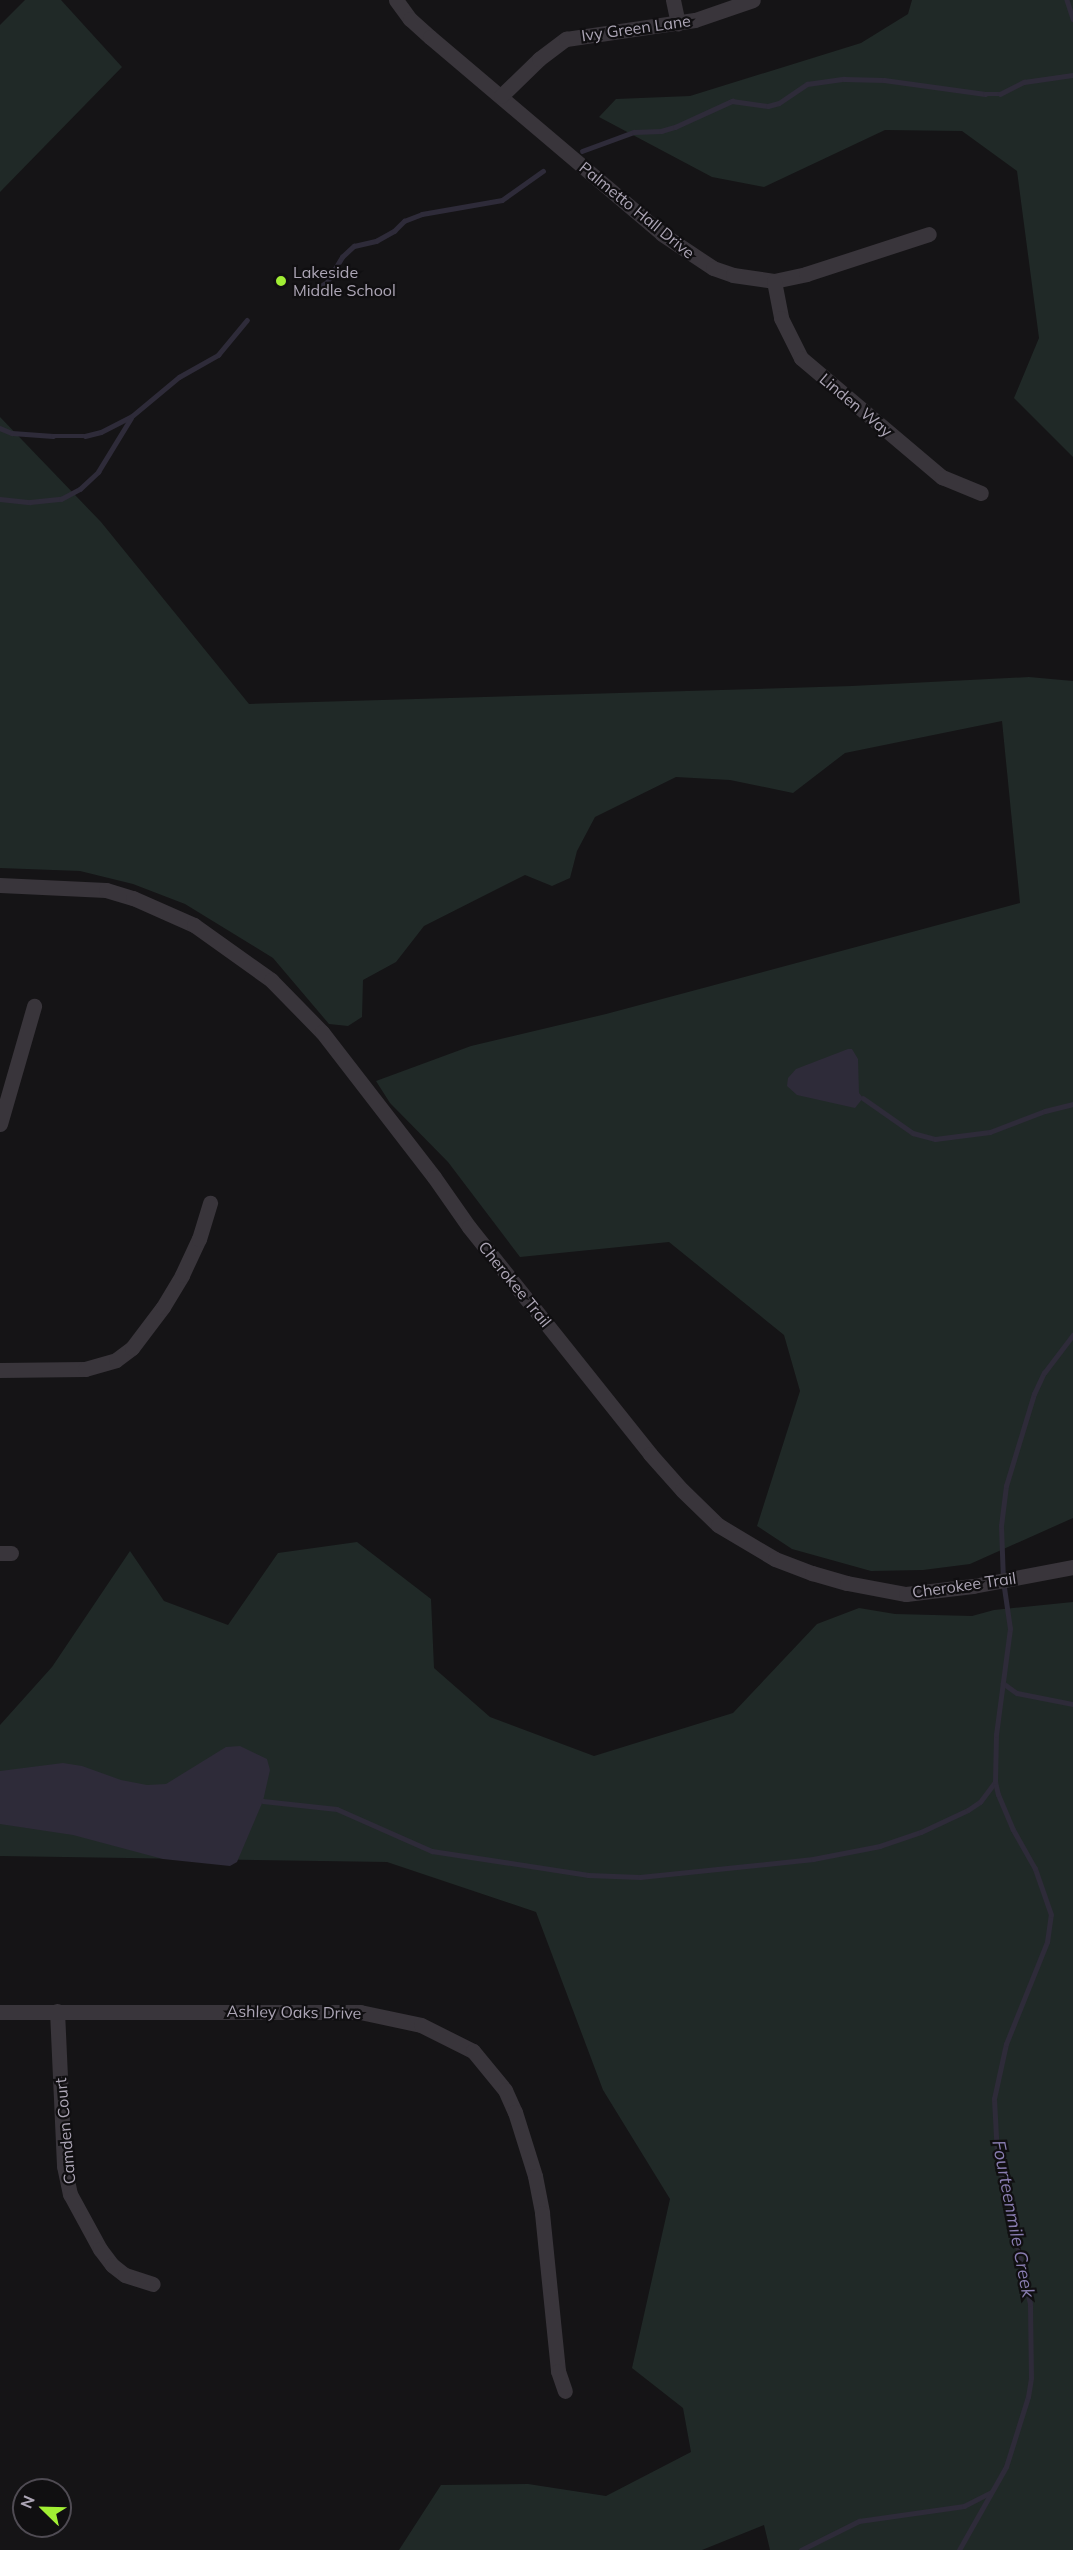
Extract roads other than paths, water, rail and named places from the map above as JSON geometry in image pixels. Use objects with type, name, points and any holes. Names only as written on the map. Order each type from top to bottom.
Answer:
[{"type":"street","name":"Palmetto Hall Drive","points":[[396,0],[423,31],[662,234],[694,258],[733,275],[774,281],[806,274],[929,234]]},
{"type":"street","points":[[673,0],[678,23]]},
{"type":"street","name":"Ivy Green Lane","points":[[501,96],[539,59],[566,39],[678,23],[715,15],[753,0]]},
{"type":"street","name":"Linden Way","points":[[774,281],[781,318],[801,357],[942,477],[981,493]]},
{"type":"street","name":"Cherokee Trail","points":[[0,885],[106,890],[133,898],[178,915],[236,952],[272,980],[321,1032],[434,1177],[469,1227],[650,1454],[718,1525],[775,1558],[847,1583],[906,1594],[949,1589],[1073,1567]]},
{"type":"street","points":[[0,1124],[34,1006]]},
{"type":"street","points":[[0,1370],[85,1369],[116,1360],[132,1348],[163,1307],[182,1275],[199,1239],[210,1203]]},
{"type":"street","name":"Camden Court","points":[[57,2011],[64,2166],[70,2194],[100,2249],[112,2265],[125,2275],[153,2284]]},
{"type":"street","name":"Ashley Oaks Drive","points":[[0,2012],[360,2012],[421,2025],[473,2051],[505,2090],[515,2112],[535,2176],[542,2213],[558,2371],[565,2391]]},
{"type":"waterway","name":"Fourteenmile Creek","points":[[1067,0],[1073,19]]},
{"type":"waterway","points":[[582,151],[634,132],[661,131],[675,127],[732,101],[768,106],[779,103],[807,84],[844,79],[884,80],[1000,94],[1024,82],[1073,75]]},
{"type":"waterway","points":[[309,293],[327,282],[342,257],[354,246],[376,241],[394,231],[404,221],[422,214],[502,200],[543,171]]},
{"type":"waterway","points":[[0,428],[12,433],[53,436],[85,436],[101,432],[131,417],[179,377],[218,355],[247,320]]},
{"type":"waterway","points":[[0,499],[30,502],[61,499],[80,489],[98,472],[131,418]]},
{"type":"waterway","points":[[863,1098],[913,1133],[935,1139],[990,1132],[1045,1111],[1073,1104]]},
{"type":"waterway","name":"Fourteenmile Creek","points":[[959,2550],[1006,2467],[1028,2397],[1031,2378],[1030,2304],[997,2156],[994,2099],[1006,2044],[1047,1942],[1051,1915],[1035,1869],[1013,1830],[995,1782],[996,1735],[1010,1629],[1003,1581],[1001,1526],[1006,1486],[1034,1394],[1044,1373],[1073,1335]]},
{"type":"waterway","points":[[1003,1683],[1017,1693],[1073,1704]]},
{"type":"waterway","points":[[263,1801],[337,1809],[432,1851],[588,1875],[640,1877],[813,1859],[880,1846],[921,1832],[968,1810],[980,1802],[995,1782]]},
{"type":"waterway","points":[[801,2550],[859,2521],[964,2506],[991,2492]]},
{"type":"place","name":"Lakeside Middle School","points":[[281,281]]}]
